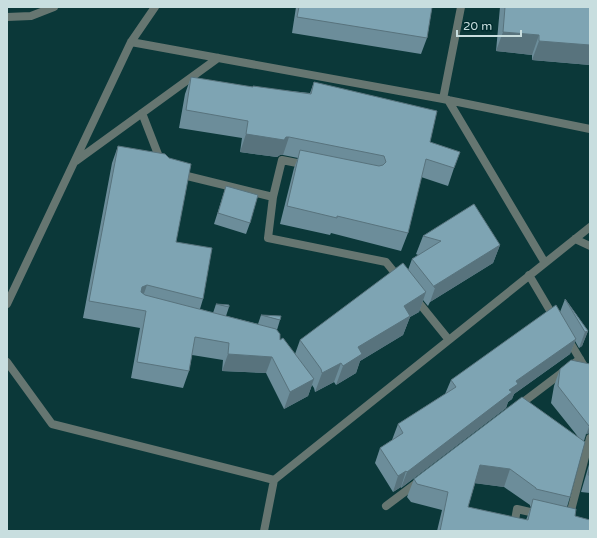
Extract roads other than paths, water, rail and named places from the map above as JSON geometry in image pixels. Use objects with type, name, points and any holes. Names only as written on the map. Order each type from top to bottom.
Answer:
[{"type":"street","points":[[7,17],[31,16],[54,7]]},
{"type":"street","points":[[7,304],[131,42],[155,7]]},
{"type":"street","points":[[461,7],[445,100],[545,262]]},
{"type":"street","points":[[131,42],[445,100],[590,129]]},
{"type":"street","points":[[74,162],[218,58]]},
{"type":"street","points":[[142,113],[168,171],[273,197]]},
{"type":"street","points":[[313,166],[282,160],[273,197],[268,238],[386,262],[393,277],[408,290],[448,340]]},
{"type":"street","points":[[264,531],[274,480],[590,227]]},
{"type":"street","points":[[575,239],[590,246]]},
{"type":"street","points":[[529,275],[590,376]]},
{"type":"street","points":[[511,411],[580,359]]},
{"type":"street","points":[[7,362],[52,424],[274,480]]},
{"type":"street","points":[[568,521],[590,438]]},
{"type":"street","points":[[386,506],[424,478]]},
{"type":"street","points":[[513,531],[517,509],[546,516]]}]
